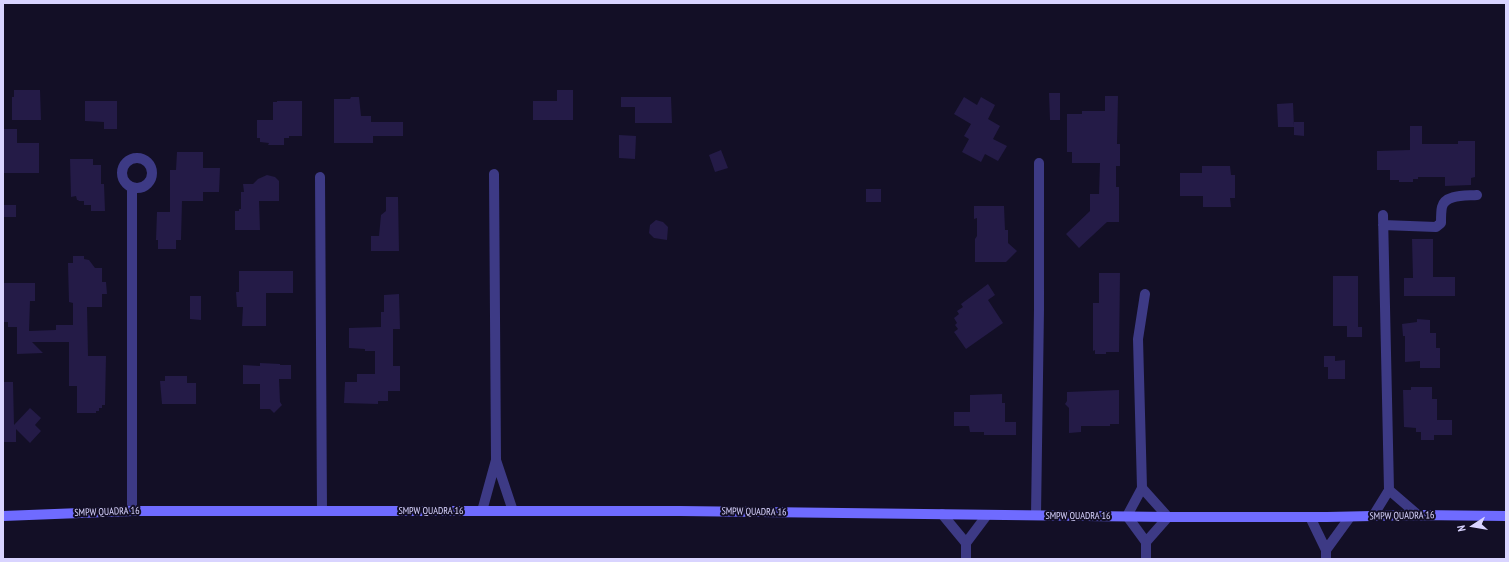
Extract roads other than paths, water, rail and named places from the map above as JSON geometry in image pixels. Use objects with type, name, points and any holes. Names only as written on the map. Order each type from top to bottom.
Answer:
[{"type":"street","points":[[1036,516],[1039,309],[1039,163]]},
{"type":"street","points":[[482,511],[496,460],[494,174]]},
{"type":"street","points":[[320,177],[322,511]]},
{"type":"street","points":[[132,187],[132,511]]},
{"type":"street","points":[[1373,516],[1389,490],[1383,220],[1436,227],[1441,223],[1442,206],[1445,200],[1450,198],[1477,195]]},
{"type":"street","points":[[1145,294],[1138,339],[1142,488],[1127,516],[1146,542],[1146,559]]},
{"type":"street","points":[[496,460],[513,511]]},
{"type":"street","points":[[1142,488],[1168,517],[1146,542]]},
{"type":"street","points":[[1389,490],[1418,515]]},
{"type":"street","name":"SMPW QUADRA 16","points":[[3,516],[132,511],[680,511],[1168,517],[1350,517],[1418,515],[1506,516]]},
{"type":"street","points":[[942,514],[966,543]]},
{"type":"street","points":[[966,559],[966,543],[986,515]]},
{"type":"street","points":[[1310,517],[1326,554]]},
{"type":"street","points":[[1326,554],[1350,517]]}]
